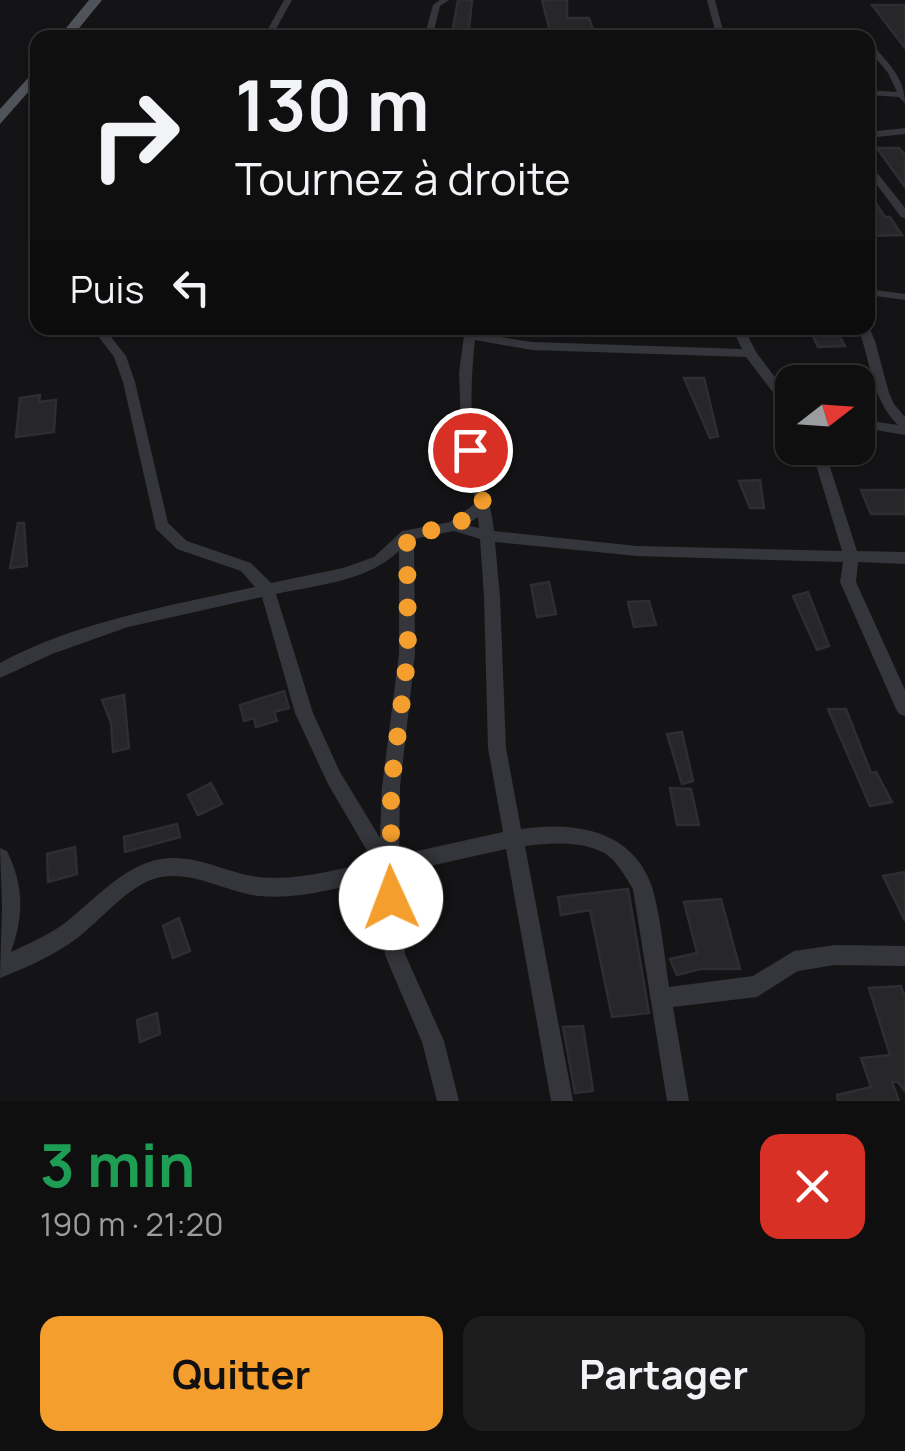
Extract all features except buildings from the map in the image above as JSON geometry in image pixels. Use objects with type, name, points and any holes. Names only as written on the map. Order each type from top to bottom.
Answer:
[{"type":"main road","points":[[71,30],[96,0]]},
{"type":"main road","points":[[0,119],[30,81]]},
{"type":"street","points":[[271,30],[288,0]]},
{"type":"street","points":[[430,30],[437,5],[445,0]]},
{"type":"street","points":[[712,0],[719,30]]},
{"type":"street","points":[[875,53],[892,72],[904,98]]},
{"type":"street","points":[[875,94],[904,98]]},
{"type":"street","points":[[875,134],[905,130]]},
{"type":"street","points":[[875,175],[905,215]]},
{"type":"street","points":[[875,293],[905,297]]},
{"type":"street","points":[[104,335],[120,356],[129,382],[162,525],[182,545],[246,567],[267,590],[304,712],[334,778],[389,870]]},
{"type":"street","points":[[470,335],[464,373],[470,450],[484,506],[497,748],[562,1101]]},
{"type":"street","points":[[483,335],[532,346],[750,354]]},
{"type":"street","points":[[741,335],[750,354],[775,386]]},
{"type":"street","points":[[867,335],[880,370],[880,396],[905,428]]},
{"type":"street","points":[[875,424],[905,428]]},
{"type":"street","points":[[823,465],[851,555],[848,582],[905,708]]},
{"type":"street","points":[[0,672],[56,642],[158,612],[267,590],[379,561],[407,535],[454,526],[484,506]]},
{"type":"street","points":[[454,526],[486,536],[637,551],[905,558]]},
{"type":"street","points":[[407,535],[408,654],[391,787],[389,870],[395,956],[432,1041],[448,1101]]},
{"type":"street","points":[[0,968],[61,938],[133,878],[161,868],[208,870],[239,884],[271,888],[389,870],[514,838],[576,834],[606,843],[630,865],[642,886],[664,998],[678,1101]]},
{"type":"street","points":[[0,858],[13,881],[12,923],[0,955]]},
{"type":"street","points":[[664,998],[757,986],[794,962],[835,954],[905,956]]},
{"type":"route","points":[[391,898],[391,787],[408,654],[407,535],[454,526],[472,518],[484,506],[470,450]]}]
